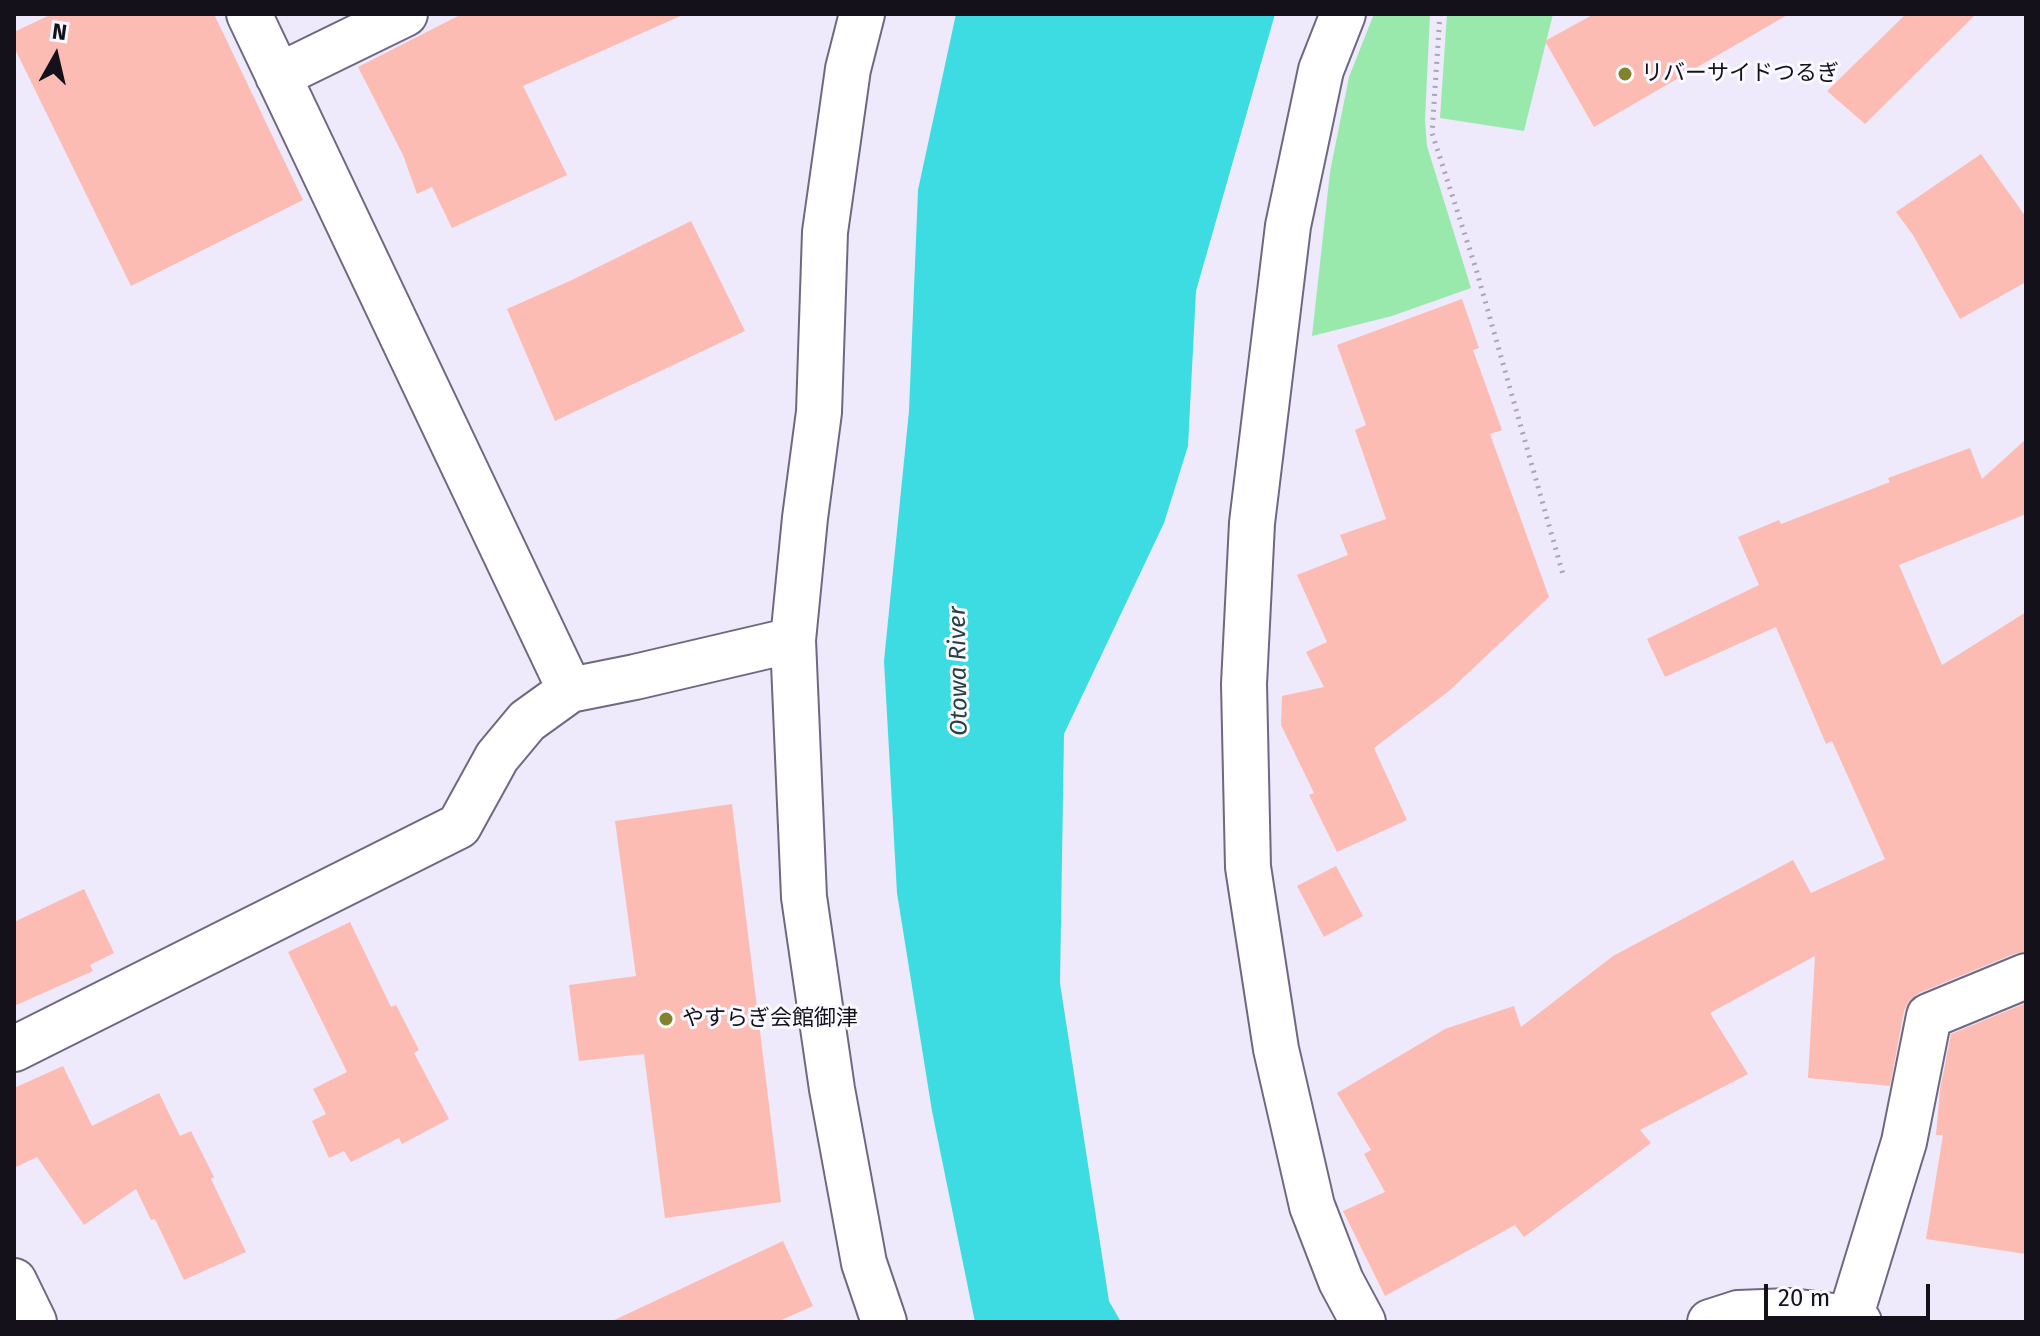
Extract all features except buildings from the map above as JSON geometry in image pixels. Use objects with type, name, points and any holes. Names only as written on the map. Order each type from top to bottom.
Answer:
[{"type":"street","points":[[249,14],[570,690]]},
{"type":"street","points":[[278,76],[405,14]]},
{"type":"street","points":[[862,14],[848,69],[825,232],[819,412],[793,640],[804,897],[832,1089],[864,1263],[884,1322]]},
{"type":"street","points":[[1343,14],[1321,70],[1288,226],[1252,523],[1244,684],[1248,867],[1276,1049],[1312,1206],[1341,1281],[1363,1322]]},
{"type":"street","points":[[14,1049],[459,826],[497,757],[527,721],[570,690],[793,640]]},
{"type":"street","points":[[1710,1322],[1738,1313],[1790,1311],[1854,1320],[1904,1142],[1929,1016],[2026,976]]},
{"type":"street","points":[[14,1281],[34,1322]]},
{"type":"path","points":[[1440,14],[1432,133],[1476,269],[1564,578]]},
{"type":"green space","points":[[1374,14],[1430,14],[1425,120],[1427,146],[1471,288],[1392,316],[1312,336],[1330,172],[1349,77]]},
{"type":"green space","points":[[1447,14],[1553,14],[1524,131],[1440,118]]},
{"type":"water","name":"Otowa River","points":[[956,14],[1275,14],[1196,291],[1188,446],[1164,523],[1064,734],[1060,983],[1109,1301],[1121,1322],[975,1322],[932,1111],[897,893],[884,661],[909,411],[918,190]]},
{"type":"place","name":"リバーサイドつるぎ","points":[[1625,74]]},
{"type":"place","name":"やすらぎ会館御津","points":[[666,1019]]}]
